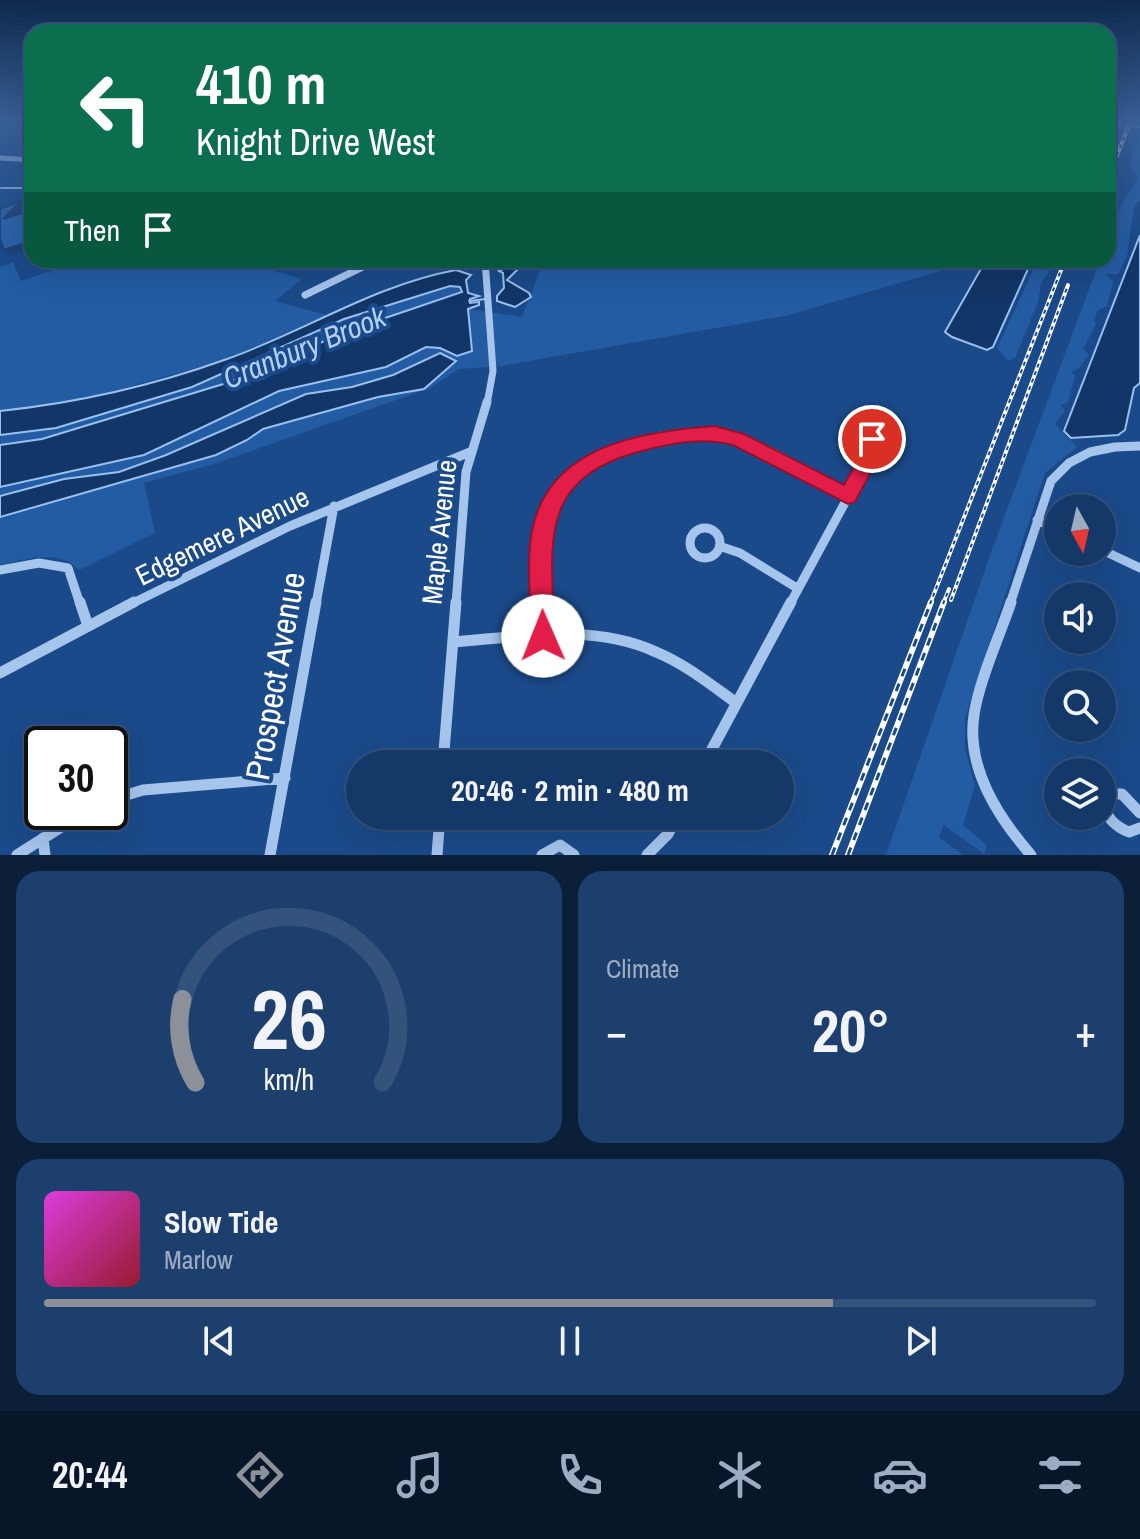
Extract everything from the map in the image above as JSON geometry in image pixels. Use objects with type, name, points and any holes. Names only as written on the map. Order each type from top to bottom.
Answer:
[{"type":"street","points":[[305,295],[361,268]]},
{"type":"street","name":"Maple Avenue","points":[[444,750],[470,452],[485,412],[492,376],[485,268]]},
{"type":"street","points":[[543,636],[542,530],[549,508],[571,475],[599,457],[671,436],[715,433],[738,439],[848,496]]},
{"type":"street","points":[[711,750],[874,449],[872,439]]},
{"type":"street","points":[[1031,855],[1002,818],[978,767],[973,733],[977,704],[1051,481],[1070,461],[1105,448],[1140,446]]},
{"type":"street","name":"Edgemere Avenue","points":[[0,673],[88,626],[334,506],[470,452]]},
{"type":"street","name":"Prospect Avenue","points":[[270,855],[334,506]]},
{"type":"street","points":[[1037,520],[1044,523]]},
{"type":"street","points":[[722,547],[740,553],[797,588]]},
{"type":"street","points":[[1116,557],[1140,568]]},
{"type":"street","points":[[0,570],[39,563],[68,568],[88,626]]},
{"type":"street","points":[[453,642],[581,635],[648,648],[735,702]]},
{"type":"street","points":[[128,795],[143,790],[285,778]]},
{"type":"street","points":[[1116,792],[1139,808]]},
{"type":"street","points":[[1116,826],[1132,832],[1140,828]]},
{"type":"street","points":[[17,855],[56,830]]},
{"type":"street","points":[[437,855],[439,830]]},
{"type":"street","points":[[647,855],[670,830]]},
{"type":"street","points":[[43,838],[45,855]]},
{"type":"street","points":[[542,855],[560,845],[574,855]]},
{"type":"shaded area","points":[[1132,160],[1140,160],[1140,200],[1134,207],[1127,256],[1118,274],[1105,274],[1113,281],[1107,306],[1098,310],[1094,320],[1096,324],[1083,349],[1089,355],[1079,368],[1071,372],[1075,376],[1068,403],[1061,405],[1065,411],[1055,424],[1077,447],[1045,473],[965,718],[965,749],[975,785],[963,825],[987,845],[984,854],[944,825],[939,837],[963,855],[886,855],[993,547],[1097,268],[1116,268],[1116,217],[1138,178],[1130,167]]},
{"type":"shaded area","points":[[1140,235],[1140,383],[1134,388],[1125,430],[1118,435],[1071,438],[1064,431]]},
{"type":"shaded area","points":[[13,262],[21,281],[59,268],[276,268],[275,271],[302,279],[275,301],[327,315],[228,359],[77,401],[0,411],[0,267]]},
{"type":"shaded area","points":[[519,268],[507,280],[531,297],[515,307],[497,301],[504,288],[503,273],[499,271]]},
{"type":"shaded area","points":[[541,268],[953,268],[789,315],[501,366],[459,369],[430,388],[214,464],[144,483],[155,533],[79,570],[71,563],[52,557],[0,565],[0,517],[216,455],[263,429],[378,397],[424,389],[455,361],[439,353],[393,375],[211,436],[118,472],[64,479],[0,496],[0,487],[144,455],[279,391],[386,367],[426,347],[440,348],[446,352],[472,350],[468,309],[522,317]]},
{"type":"shaded area","points":[[981,268],[1028,268],[993,347],[987,350],[945,332]]},
{"type":"shaded area","points":[[1034,268],[1052,268],[1041,283],[1038,302],[1015,358],[1008,361],[997,348]]},
{"type":"shaded area","points":[[456,270],[471,275],[466,280],[468,293],[479,296],[470,299],[470,303],[479,302],[479,305],[468,309],[472,351],[457,356],[440,348],[426,347],[386,367],[279,391],[144,455],[0,487],[0,445],[42,439],[230,382],[350,330],[462,292],[460,287],[450,286],[344,319],[192,387],[56,428],[0,435],[0,411],[115,392],[172,377],[256,348],[396,286]]},
{"type":"shaded area","points":[[450,286],[460,288],[462,292],[350,330],[230,382],[42,439],[0,445],[0,435],[56,428],[235,370],[270,350],[344,319]]},
{"type":"shaded area","points":[[440,353],[456,361],[424,389],[378,397],[263,429],[216,455],[0,517],[0,496],[64,479],[119,472],[166,455],[306,394],[352,387],[393,375]]},
{"type":"building","points":[[22,200],[3,219],[24,212],[24,244],[4,250],[0,239],[0,209]]},
{"type":"waterway","points":[[1,188],[24,188]]},
{"type":"waterway","name":"Cranbury Brook","points":[[469,301],[486,299]]},
{"type":"railway","points":[[930,604],[1062,268]]},
{"type":"railway","points":[[951,600],[1068,285]]},
{"type":"railway","points":[[943,604],[949,589]]},
{"type":"railway","points":[[832,855],[931,602]]},
{"type":"railway","points":[[848,855],[944,602]]},
{"type":"route","points":[[543,636],[542,530],[557,491],[586,463],[612,451],[671,436],[715,433],[738,439],[848,496],[874,449],[872,439]]}]
